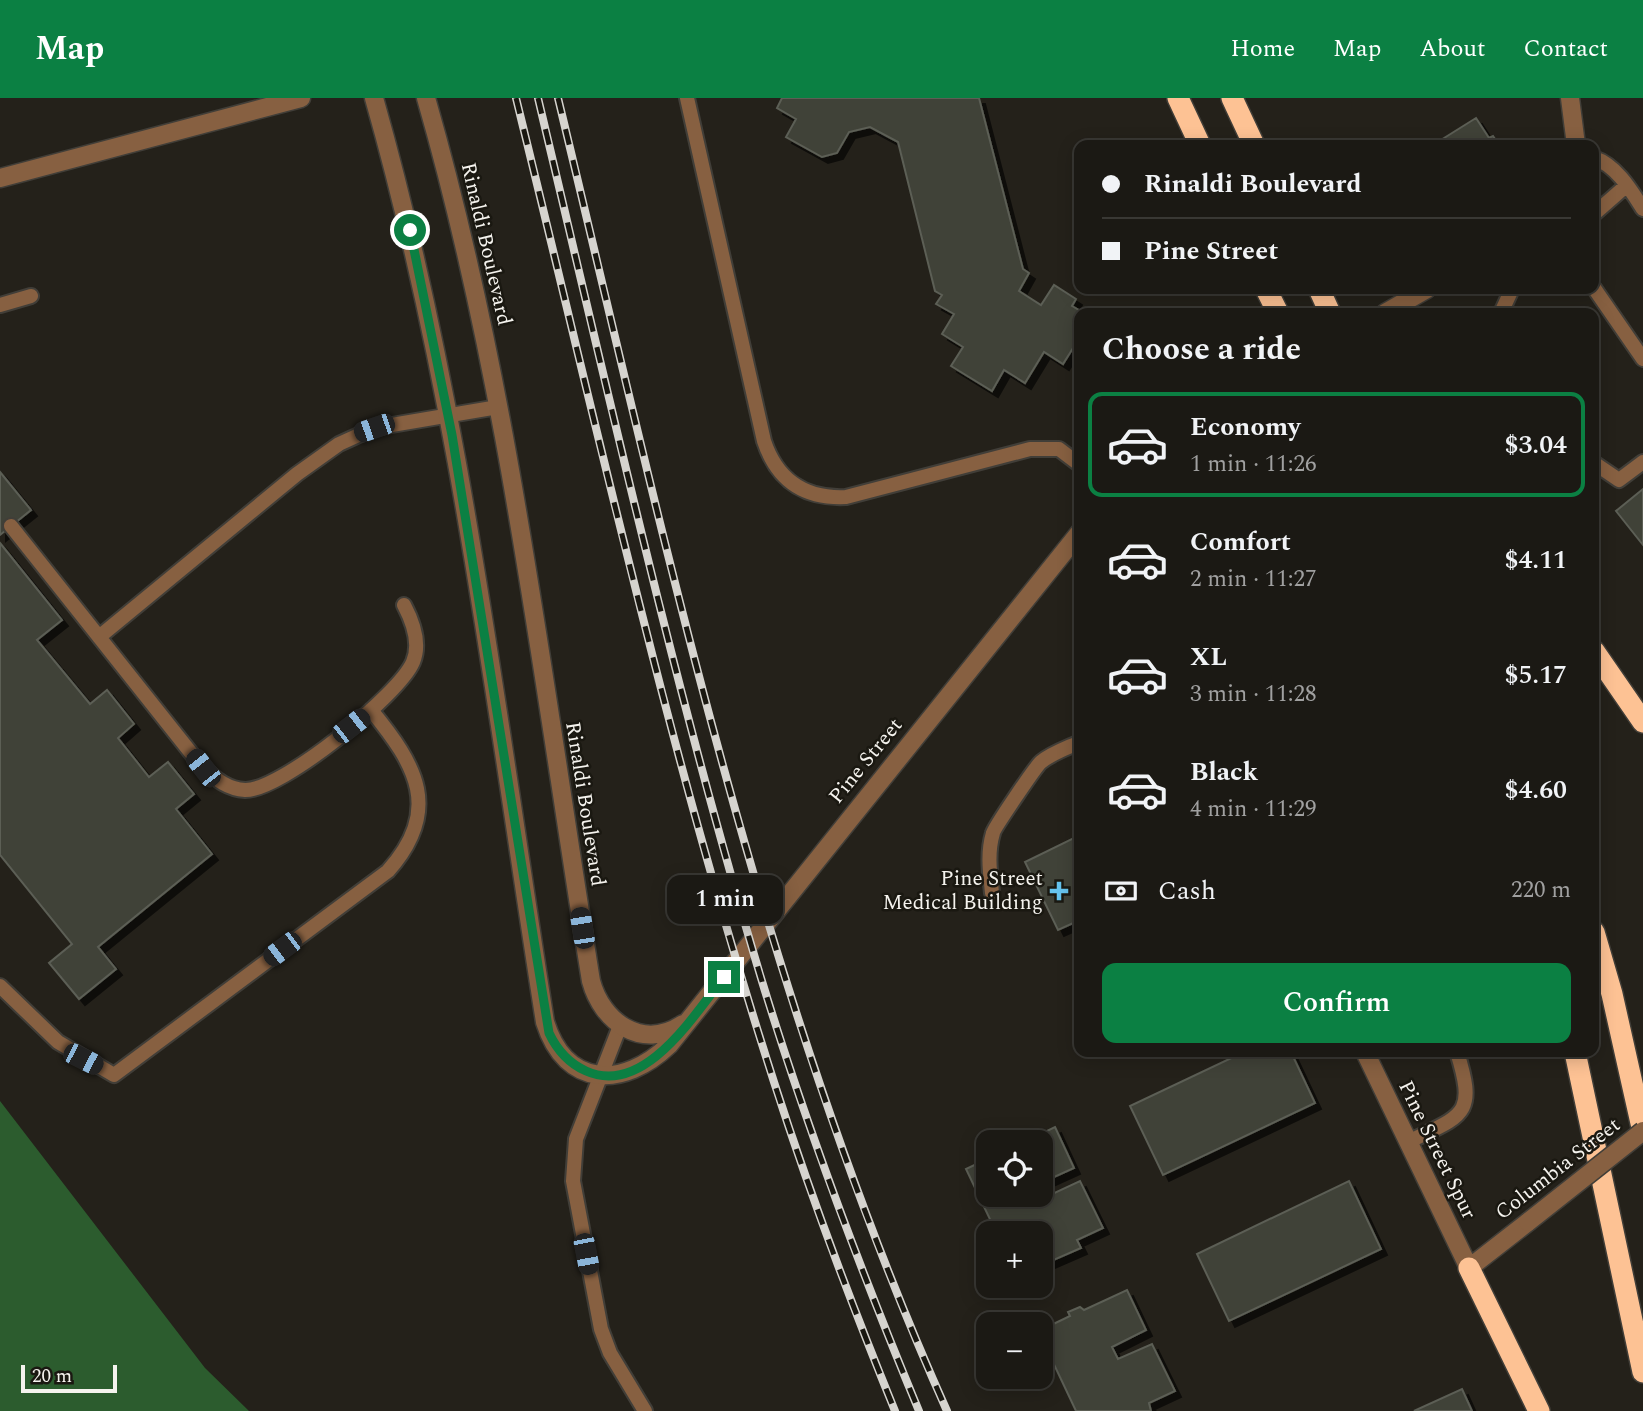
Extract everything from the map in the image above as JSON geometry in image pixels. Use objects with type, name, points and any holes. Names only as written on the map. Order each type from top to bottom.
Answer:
[{"type":"highway","points":[[1178,98],[1198,140]]},
{"type":"highway","points":[[1232,98],[1252,140]]},
{"type":"highway","points":[[1599,658],[1643,722]]},
{"type":"highway","points":[[1599,950],[1618,1017],[1643,1131]]},
{"type":"highway","points":[[1576,1057],[1643,1372]]},
{"type":"highway","points":[[1469,1268],[1539,1411]]},
{"type":"street","points":[[0,178],[301,98]]},
{"type":"street","points":[[374,98],[418,267],[449,415],[545,1022],[563,1055],[582,1070],[601,1076],[623,1074],[645,1064],[669,1045],[689,1020]]},
{"type":"street","name":"Rinaldi Boulevard","points":[[426,98],[461,230],[498,407],[591,981],[600,1008],[620,1026]]},
{"type":"street","points":[[1570,98],[1575,140]]},
{"type":"street","points":[[1394,308],[1418,294]]},
{"type":"street","name":"Pine Street","points":[[689,1020],[1074,539]]},
{"type":"street","points":[[620,1026],[631,1032],[657,1034],[679,1027],[689,1020]]},
{"type":"street","name":"Pine Street Spur","points":[[1366,1057],[1469,1268]]},
{"type":"street","name":"Columbia Street","points":[[1469,1268],[1643,1131]]},
{"type":"lane","points":[[687,98],[764,441],[783,478],[813,495],[829,498],[846,497],[1030,449],[1059,449],[1074,461]]},
{"type":"lane","points":[[1599,160],[1604,161],[1627,185],[1643,209]]},
{"type":"lane","points":[[1599,210],[1627,185]]},
{"type":"lane","points":[[1598,294],[1643,359]]},
{"type":"lane","points":[[0,305],[31,296]]},
{"type":"lane","points":[[99,637],[297,474],[340,443],[374,428],[498,407]]},
{"type":"lane","points":[[1599,466],[1619,480],[1643,462]]},
{"type":"lane","points":[[11,526],[203,768],[221,784],[245,790],[268,786],[290,774],[371,710],[402,678],[414,661],[416,642],[413,622],[404,605]]},
{"type":"lane","points":[[0,986],[58,1042],[114,1075],[388,871],[407,849],[417,828],[418,796],[411,766],[396,739],[371,710]]},
{"type":"lane","points":[[992,893],[989,860],[993,830],[1025,787],[1032,770],[1044,759],[1074,745]]},
{"type":"lane","points":[[620,1026],[576,1139],[573,1181],[601,1329],[615,1363],[645,1411]]},
{"type":"lane","points":[[1408,1142],[1456,1119],[1467,1103],[1467,1084],[1459,1057]]},
{"type":"shaded area","points":[[0,1101],[205,1368],[249,1411],[0,1411]]},
{"type":"building","points":[[782,98],[979,98],[1023,269],[1029,273],[1019,291],[1041,305],[1054,285],[1076,299],[1072,306],[1075,308],[1074,347],[1063,364],[1044,352],[1025,383],[1004,370],[992,391],[951,366],[963,347],[942,334],[954,314],[936,304],[942,295],[935,291],[898,142],[870,127],[849,132],[837,153],[822,157],[786,137],[796,119],[777,108]]},
{"type":"building","points":[[1476,118],[1489,138],[1493,136],[1496,140],[1441,140]]},
{"type":"building","points":[[0,472],[31,510],[0,535]]},
{"type":"building","points":[[1643,489],[1643,545],[1616,511]]},
{"type":"building","points":[[0,543],[62,620],[37,640],[90,704],[107,690],[134,724],[118,738],[149,777],[168,762],[194,794],[176,809],[212,854],[98,947],[116,969],[79,999],[49,963],[72,944],[0,855]]},
{"type":"building","name":"Pine Street Medical Building","points":[[1074,838],[1074,923],[1058,930],[1025,862]]},
{"type":"building","points":[[1233,1057],[1293,1057],[1315,1103],[1163,1175],[1130,1106]]},
{"type":"building","points":[[1055,1127],[1074,1168],[1053,1178],[1053,1130],[1049,1130]]},
{"type":"building","points":[[976,1164],[976,1190],[966,1169]]},
{"type":"building","points":[[1080,1181],[1103,1228],[1077,1240],[1081,1248],[1053,1260],[1053,1221],[991,1221],[984,1207],[1053,1207],[1053,1194]]},
{"type":"building","points":[[1349,1181],[1381,1249],[1229,1321],[1197,1254]]},
{"type":"building","points":[[1127,1290],[1146,1330],[1112,1347],[1118,1359],[1152,1344],[1175,1391],[1149,1403],[1151,1411],[1076,1411],[1053,1362],[1053,1324],[1070,1316],[1068,1312],[1080,1307],[1084,1310]]},
{"type":"building","points":[[1462,1389],[1472,1411],[1414,1411]]},
{"type":"railway","points":[[516,98],[636,592],[736,960],[802,1165],[895,1411]]},
{"type":"railway","points":[[538,98],[643,540],[729,869],[778,1033],[815,1142],[919,1411]]},
{"type":"railway","points":[[558,98],[679,598],[722,764],[770,929],[822,1092],[881,1253],[947,1411]]},
{"type":"place","name":"Pine Street Medical Building","points":[[1059,891]]},
{"type":"route","points":[[410,230],[452,435],[545,1022],[549,1033],[563,1055],[582,1070],[601,1076],[623,1074],[645,1064],[669,1045],[724,977]]}]
